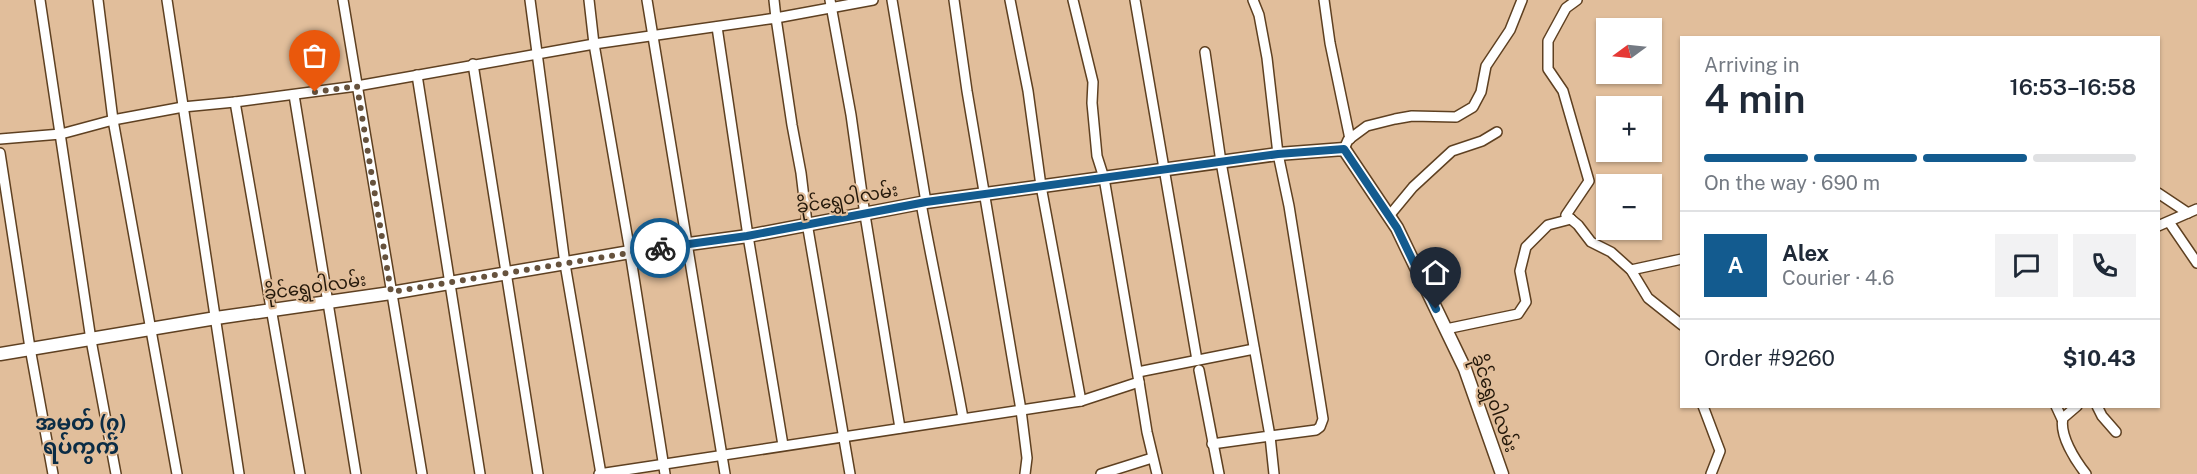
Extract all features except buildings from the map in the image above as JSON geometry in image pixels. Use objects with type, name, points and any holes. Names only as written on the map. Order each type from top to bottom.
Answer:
[{"type":"street","points":[[40,0],[92,339],[116,474]]},
{"type":"street","points":[[98,0],[113,120],[177,474]]},
{"type":"street","points":[[167,0],[239,474]]},
{"type":"street","points":[[343,0],[422,474]]},
{"type":"street","points":[[530,0],[565,264],[601,474],[1081,401],[1138,377],[1197,360],[1254,349]]},
{"type":"street","points":[[589,0],[594,44],[630,252],[664,474]]},
{"type":"street","points":[[647,0],[725,474]]},
{"type":"street","points":[[774,0],[807,224],[850,474]]},
{"type":"street","points":[[0,139],[61,134],[113,120],[183,107],[357,86],[594,44],[776,18],[831,4],[873,0]]},
{"type":"street","points":[[882,0],[892,4],[924,202],[931,260],[963,418]]},
{"type":"street","points":[[954,0],[1021,410],[1027,458],[1025,474]]},
{"type":"street","points":[[1010,0],[1028,91],[1041,186],[1081,401]]},
{"type":"street","points":[[1073,0],[1093,82],[1092,103],[1097,156],[1104,178],[1124,303],[1152,458],[1157,474]]},
{"type":"street","points":[[1135,0],[1197,360]]},
{"type":"street","points":[[1212,444],[1316,430],[1320,428],[1323,419],[1289,206],[1278,154],[1268,58],[1259,15],[1253,0]]},
{"type":"street","points":[[1324,0],[1347,144]]},
{"type":"street","points":[[1347,144],[1367,126],[1412,116],[1456,117],[1473,106],[1481,92],[1486,66],[1510,30],[1522,0]]},
{"type":"street","points":[[1577,0],[1566,8],[1548,41],[1548,69],[1563,91],[1589,181],[1566,215],[1591,242],[1611,252],[1631,270],[1648,298],[1680,323]]},
{"type":"street","points":[[831,4],[851,115],[900,428]]},
{"type":"street","points":[[717,27],[747,236],[783,445]]},
{"type":"street","points":[[1205,52],[1221,162],[1270,436],[1274,474]]},
{"type":"street","points":[[474,64],[538,474]]},
{"type":"street","points":[[417,75],[480,474]]},
{"type":"street","points":[[294,95],[356,474]]},
{"type":"street","points":[[235,102],[300,474]]},
{"type":"street","points":[[1389,216],[1413,187],[1452,151],[1482,141],[1497,132]]},
{"type":"street","name":"ခိုင်ရွှေဝါလမ်း","points":[[0,354],[216,318],[507,274],[630,252],[747,236],[924,202],[1347,144],[1397,228],[1465,369],[1502,474]]},
{"type":"street","points":[[0,153],[30,348],[54,474]]},
{"type":"street","points":[[2160,194],[2193,211]]},
{"type":"street","points":[[2160,225],[2193,211]]},
{"type":"street","points":[[1446,329],[1518,314],[1526,302],[1520,271],[1526,247],[1548,225],[1571,219]]},
{"type":"street","points":[[2169,222],[2197,263]]},
{"type":"street","points":[[1631,270],[1680,259]]},
{"type":"street","points":[[1199,370],[1219,474]]},
{"type":"street","points":[[1704,408],[1720,451],[1711,474]]},
{"type":"street","points":[[2057,408],[2068,443],[2078,464],[2086,474]]},
{"type":"street","points":[[2062,419],[2075,408]]},
{"type":"street","points":[[2098,408],[2116,432]]},
{"type":"street","points":[[1101,474],[1152,458]]},
{"type":"way so far","points":[[315,92],[357,86],[391,292],[660,248]]},
{"type":"district","name":"အမှတ် (၇) ရပ်ကွက်","points":[[81,434]]},
{"type":"route","points":[[660,248],[747,236],[926,202],[1278,154],[1344,149],[1397,228],[1436,309]]}]
